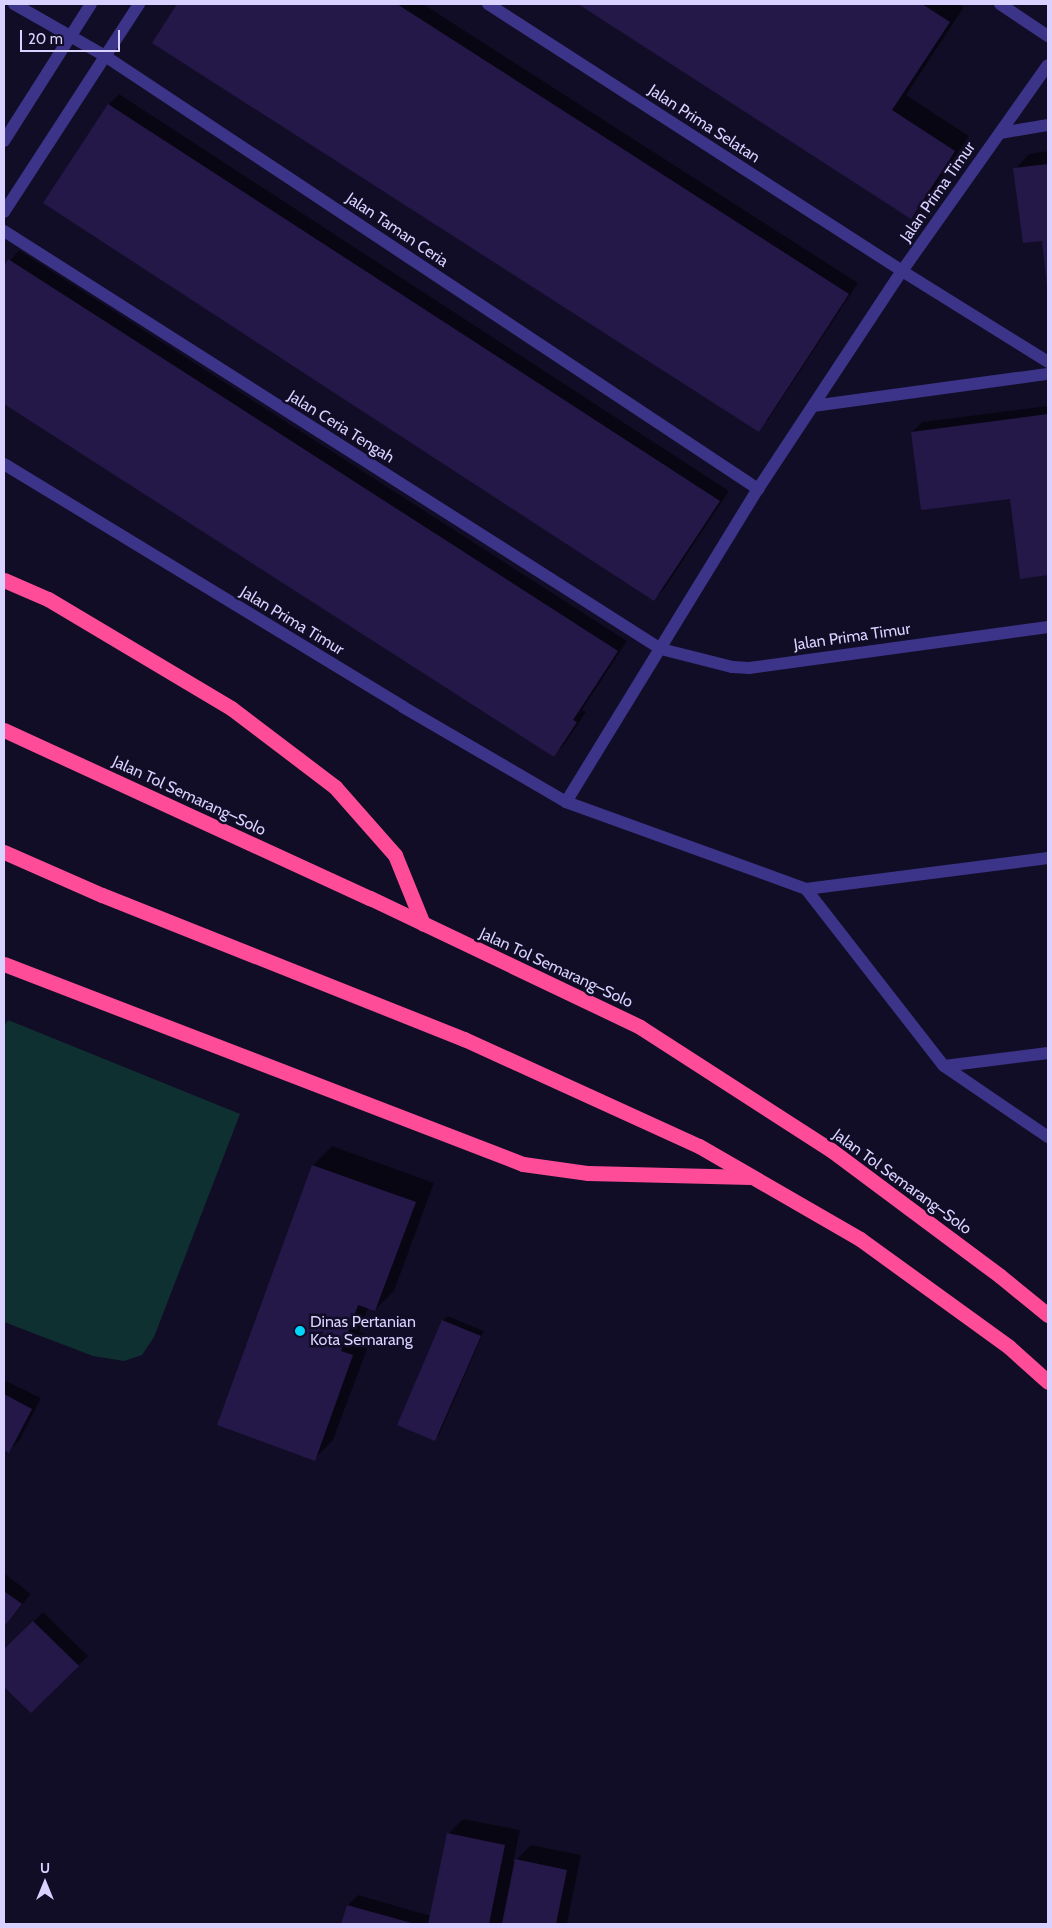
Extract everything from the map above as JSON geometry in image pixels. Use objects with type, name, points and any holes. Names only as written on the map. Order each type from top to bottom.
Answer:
[{"type":"highway","points":[[4,580],[48,599],[231,708],[335,787],[394,855],[423,924]]},
{"type":"highway","name":"Jalan Tol Semarang–Solo","points":[[4,730],[423,924],[640,1027],[831,1150],[1000,1276],[1048,1315]]},
{"type":"highway","points":[[4,852],[102,895],[464,1039],[699,1146],[860,1239],[1009,1347],[1048,1382]]},
{"type":"highway","points":[[4,964],[523,1164],[588,1173],[752,1177]]},
{"type":"street","name":"Jalan Taman Ceria","points":[[14,4],[105,56],[758,489]]},
{"type":"street","points":[[4,141],[91,4]]},
{"type":"street","points":[[4,212],[139,4]]},
{"type":"street","name":"Jalan Prima Selatan","points":[[488,4],[902,271]]},
{"type":"street","points":[[1000,4],[1048,36]]},
{"type":"street","name":"Jalan Prima Timur","points":[[566,802],[758,489],[902,271],[1048,65]]},
{"type":"street","points":[[1000,132],[1048,125]]},
{"type":"street","name":"Jalan Ceria Tengah","points":[[4,232],[661,649]]},
{"type":"street","points":[[902,271],[1048,362]]},
{"type":"street","points":[[813,406],[1048,374]]},
{"type":"street","name":"Jalan Prima Timur","points":[[4,464],[403,708],[566,802],[806,889],[1048,858]]},
{"type":"street","name":"Jalan Prima Timur","points":[[661,649],[732,668],[749,668],[1048,627]]},
{"type":"street","points":[[806,889],[944,1066],[1048,1137]]},
{"type":"street","points":[[944,1066],[1048,1053]]},
{"type":"green space","points":[[8,1020],[240,1114],[154,1337],[142,1355],[124,1361],[93,1356],[4,1322],[4,1026]]},
{"type":"building","points":[[177,4],[397,4],[849,294],[759,432],[152,43]]},
{"type":"building","points":[[578,4],[922,4],[950,22],[892,110],[955,151],[911,219]]},
{"type":"building","points":[[108,104],[720,501],[654,601],[43,203]]},
{"type":"building","points":[[1048,164],[1047,287],[1042,241],[1023,243],[1013,168]]},
{"type":"building","points":[[8,259],[618,651],[573,720],[577,722],[554,757],[4,404],[4,266]]},
{"type":"building","points":[[1048,414],[1048,575],[1020,579],[1010,499],[921,510],[911,432]]},
{"type":"building","name":"Dinas Pertanian Kota Semarang","points":[[312,1165],[416,1202],[375,1311],[358,1305],[341,1351],[353,1355],[315,1461],[217,1425]]},
{"type":"building","points":[[442,1320],[481,1336],[435,1441],[397,1425]]},
{"type":"building","points":[[4,1394],[32,1409],[9,1453],[4,1450]]},
{"type":"building","points":[[4,1591],[22,1604],[4,1627]]},
{"type":"building","points":[[33,1621],[79,1666],[31,1713],[4,1687],[4,1649]]},
{"type":"building","points":[[447,1833],[505,1845],[489,1924],[428,1924]]},
{"type":"building","points":[[515,1859],[567,1870],[556,1924],[502,1924]]},
{"type":"building","points":[[347,1905],[415,1924],[341,1924]]},
{"type":"place","name":"Dinas Pertanian Kota Semarang","points":[[300,1331]]}]
